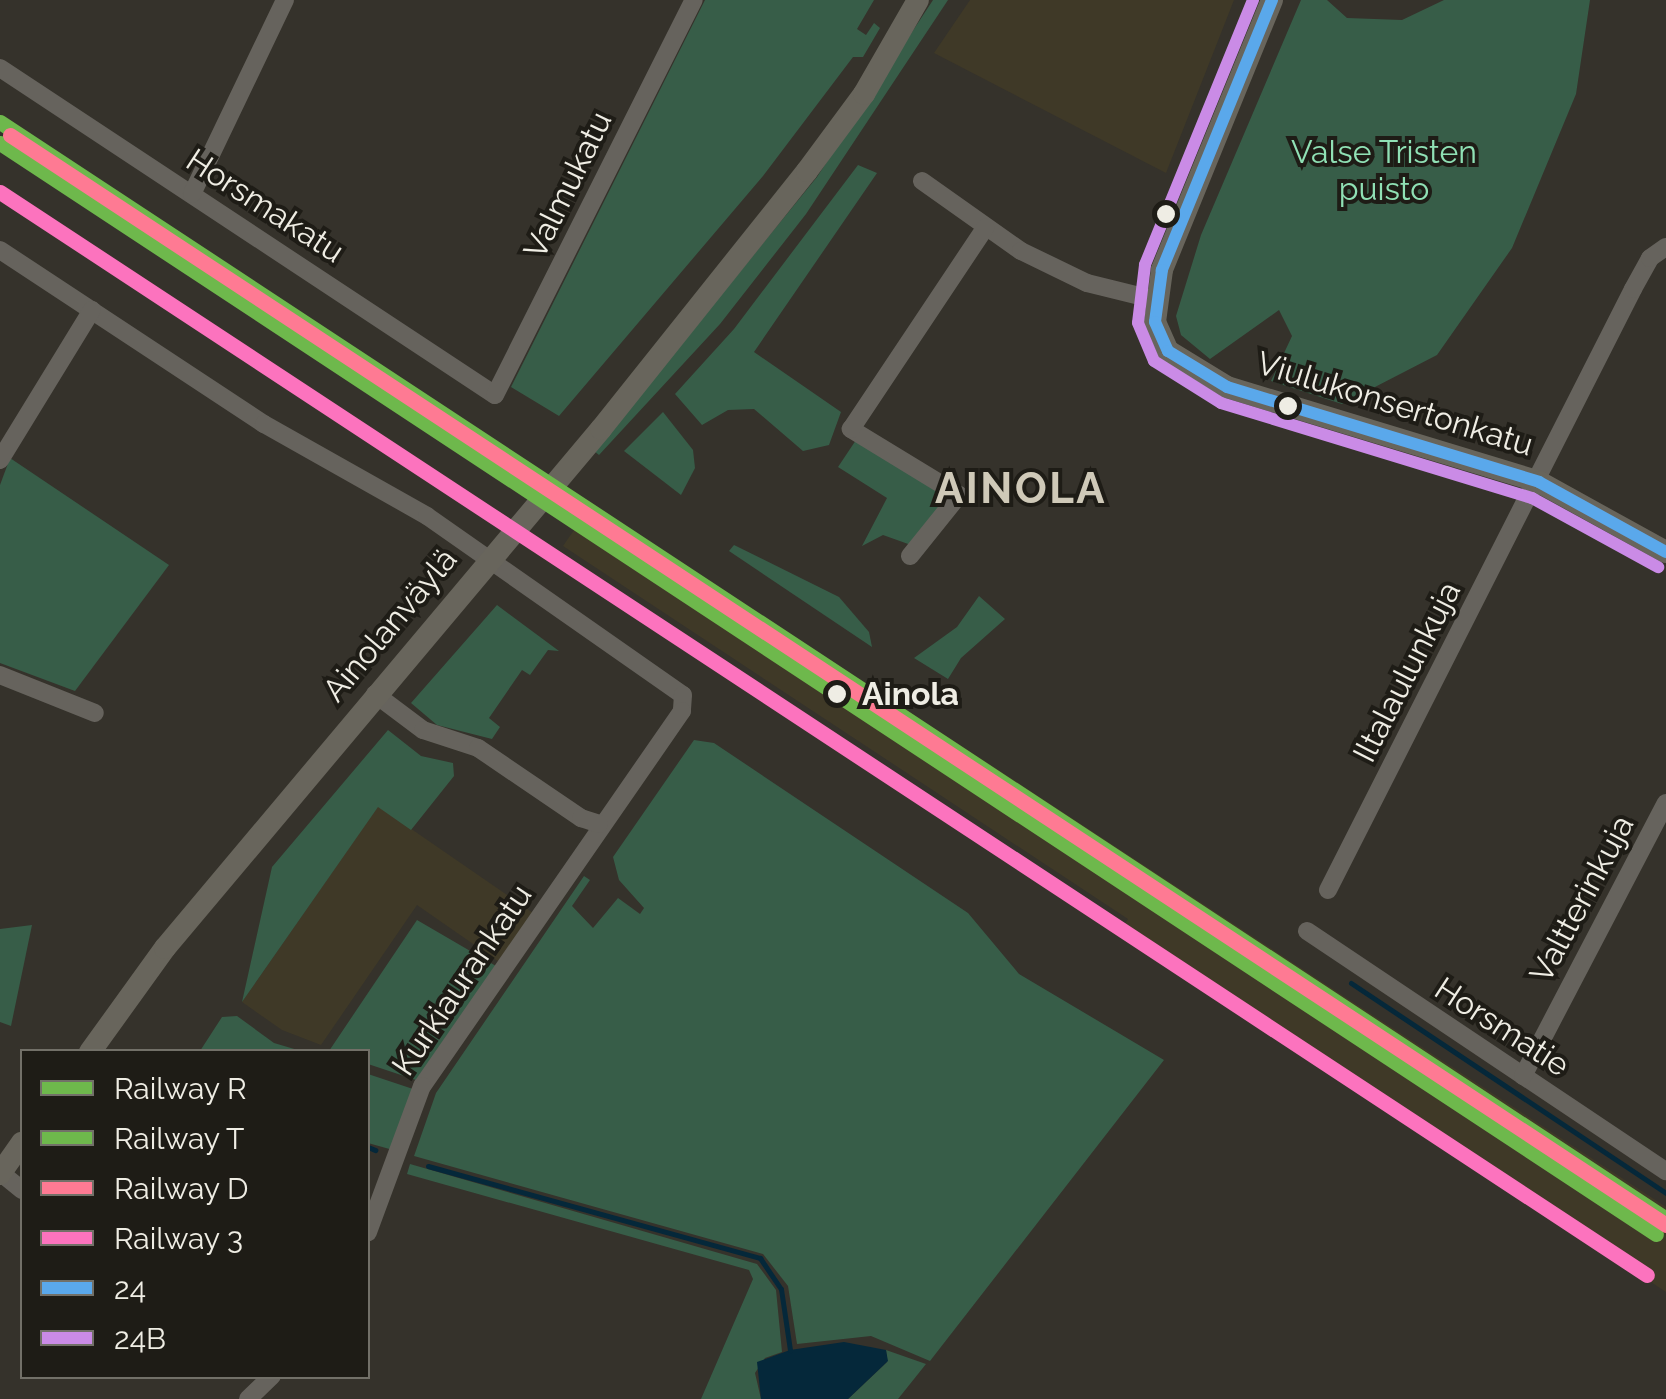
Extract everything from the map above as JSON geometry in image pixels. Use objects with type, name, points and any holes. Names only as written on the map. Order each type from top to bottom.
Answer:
[{"type":"main road","name":"Ainolanväylä","points":[[92,1049],[166,948],[807,171],[864,94],[918,0]]},
{"type":"main road","points":[[1156,300],[1269,2]]},
{"type":"main road","name":"Viulukonsertonkatu","points":[[1156,300],[1158,336],[1182,365],[1204,379],[1539,482],[1666,552]]},
{"type":"street","points":[[192,194],[285,0]]},
{"type":"street","name":"Valmukatu","points":[[495,396],[694,0]]},
{"type":"street","name":"Horsmakatu","points":[[0,68],[495,396]]},
{"type":"street","points":[[922,181],[984,228],[1087,282],[1156,300]]},
{"type":"street","points":[[910,556],[959,494],[851,429],[984,228]]},
{"type":"street","name":"Iltalaulunkuja","points":[[1328,890],[1539,482],[1633,289],[1650,258],[1666,247]]},
{"type":"street","points":[[0,250],[92,310],[0,460]]},
{"type":"street","name":"Kurkiaurankatu","points":[[92,310],[264,424],[449,530],[683,695],[682,711],[598,824],[422,1086],[370,1227]]},
{"type":"street","points":[[0,675],[94,712]]},
{"type":"street","points":[[375,694],[423,730],[478,748],[581,818],[598,824]]},
{"type":"street","name":"Valtterinkuja","points":[[1522,1076],[1666,803]]},
{"type":"street","name":"Horsmatie","points":[[1306,931],[1666,1171]]},
{"type":"street","points":[[248,1399],[269,1379]]},
{"type":"shaded area","points":[[970,0],[1234,0],[1166,173],[934,53]]},
{"type":"shaded area","points":[[592,504],[1666,1207],[1666,1292],[1120,931],[1128,919],[563,546]]},
{"type":"shaded area","points":[[378,806],[533,913],[499,962],[417,905],[321,1045],[282,1030],[242,1002]]},
{"type":"green space","points":[[705,0],[874,0],[857,29],[866,35],[874,23],[880,28],[863,57],[853,57],[763,176],[559,416],[511,387]]},
{"type":"green space","points":[[933,0],[948,0],[806,214],[720,324],[599,455],[594,451],[817,177]]},
{"type":"green space","name":"Valse Tristen puisto","points":[[1301,0],[1327,0],[1347,18],[1402,20],[1444,0],[1590,0],[1576,94],[1512,248],[1437,355],[1342,404],[1271,381],[1292,336],[1279,310],[1210,359],[1181,335],[1176,316],[1201,235]]},
{"type":"green space","points":[[858,165],[877,173],[754,352],[841,412],[829,445],[803,451],[754,409],[728,410],[702,425],[675,394],[734,329]]},
{"type":"green space","points":[[663,412],[693,450],[695,468],[681,495],[624,451]]},
{"type":"green space","points":[[856,440],[951,496],[911,545],[883,535],[862,546],[887,498],[838,467]]},
{"type":"green space","points":[[10,458],[169,565],[75,691],[0,663],[0,485]]},
{"type":"green space","points":[[734,545],[839,597],[869,632],[872,647],[729,551]]},
{"type":"green space","points":[[979,596],[1005,619],[961,658],[948,679],[914,658],[957,627]]},
{"type":"green space","points":[[497,605],[559,651],[548,650],[530,675],[522,670],[489,718],[500,727],[492,739],[437,725],[411,703]]},
{"type":"green space","points":[[388,730],[421,756],[453,763],[454,776],[411,830],[378,807],[242,1002],[272,867]]},
{"type":"green space","points":[[694,740],[714,743],[968,913],[1019,974],[1164,1060],[930,1361],[871,1336],[797,1344],[788,1286],[763,1254],[414,1156],[436,1093],[584,876],[590,880],[572,906],[593,928],[618,898],[640,914],[644,908],[619,880],[613,857]]},
{"type":"green space","points":[[417,920],[496,966],[419,1081],[370,1065],[370,1049],[330,1049]]},
{"type":"green space","points":[[32,925],[11,1026],[0,1022],[0,929]]},
{"type":"green space","points":[[237,1016],[274,1043],[294,1049],[201,1049],[222,1017]]},
{"type":"green space","points":[[370,1075],[413,1089],[393,1150],[370,1144]]},
{"type":"green space","points":[[410,1164],[757,1264],[776,1290],[782,1352],[765,1358],[755,1373],[761,1399],[701,1399],[753,1279],[749,1270],[407,1174]]},
{"type":"green space","points":[[886,1350],[926,1364],[898,1399],[848,1399],[887,1362]]},
{"type":"water","points":[[844,1342],[886,1350],[888,1361],[848,1399],[761,1399],[757,1362],[790,1350]]},
{"type":"waterway","points":[[1351,983],[1666,1193]]},
{"type":"waterway","points":[[370,1148],[375,1150]]},
{"type":"waterway","points":[[428,1166],[760,1258],[781,1289],[790,1350]]},
{"type":"rail line","name":"R","points":[[0,122],[1666,1219]]},
{"type":"rail line","name":"D","points":[[10,135],[1666,1225]]},
{"type":"rail line","name":"T","points":[[0,143],[1656,1234]]},
{"type":"rail line","name":"3","points":[[0,192],[1647,1275]]},
{"type":"transit line","name":"24B","points":[[1253,0],[1145,265],[1138,323],[1154,361],[1221,403],[1532,498],[1658,567]]},
{"type":"transit line","name":"24","points":[[1272,0],[1162,270],[1155,322],[1168,351],[1227,387],[1539,482],[1666,552]]},
{"type":"place","name":"Ainola","points":[[837,694]]},
{"type":"district","name":"AINOLA","points":[[1021,489]]}]
